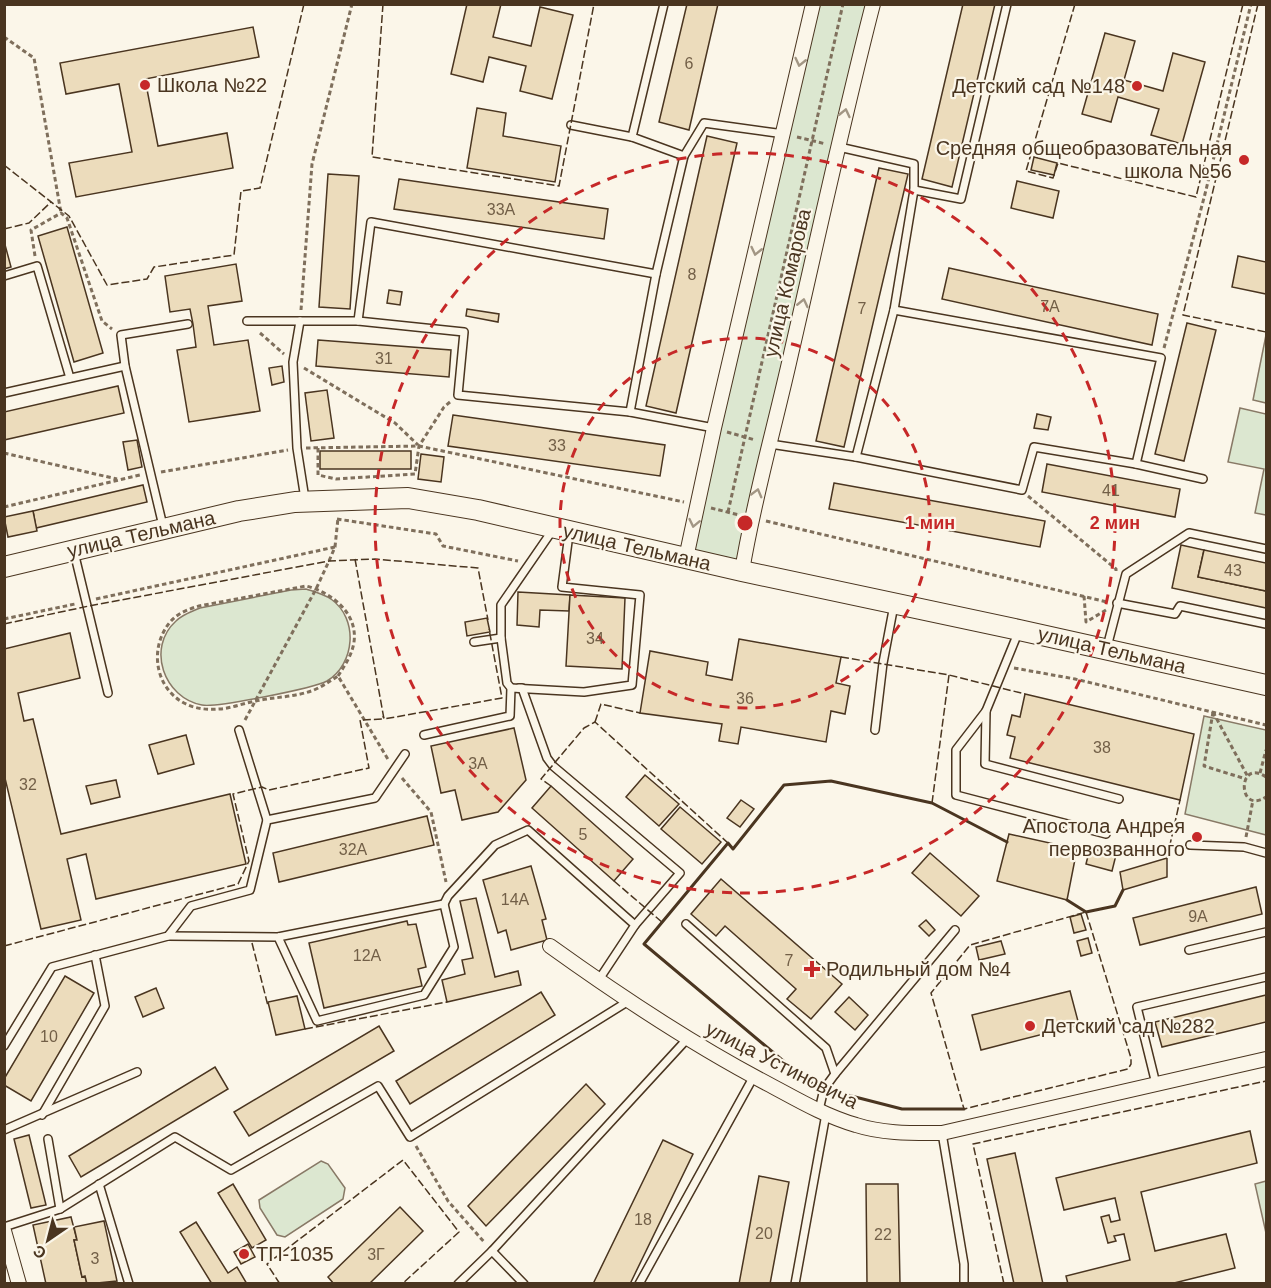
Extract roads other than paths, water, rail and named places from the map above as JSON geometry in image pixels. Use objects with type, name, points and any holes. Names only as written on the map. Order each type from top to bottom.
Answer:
[{"type":"main road","name":"улица Тельмана","points":[[4,567],[239,511],[306,502],[408,498],[478,510],[742,571],[1266,685]]},
{"type":"street","name":"улица Комарова","points":[[686,558],[813,4]]},
{"type":"street","name":"улица Комарова","points":[[742,571],[751,518],[839,147],[844,116],[873,4]]},
{"type":"street","name":"улица Устиновича","points":[[550,946],[627,1002],[754,1077],[823,1112],[857,1125],[887,1132],[942,1133],[1266,1059]]},
{"type":"street","points":[[4,1229],[19,1284]]},
{"type":"lane","points":[[632,137],[664,4]]},
{"type":"lane","points":[[914,190],[961,199],[1007,4]]},
{"type":"lane","points":[[630,412],[656,274],[684,156],[704,123],[784,134]]},
{"type":"lane","points":[[571,125],[632,137],[684,156]]},
{"type":"lane","points":[[839,147],[914,164],[914,190],[894,310],[856,457]]},
{"type":"lane","points":[[358,321],[371,222],[656,274]]},
{"type":"lane","points":[[4,276],[37,266],[70,378]]},
{"type":"lane","points":[[894,310],[1161,358],[1136,464]]},
{"type":"lane","points":[[247,321],[358,321],[464,332],[458,395],[630,412],[714,428]]},
{"type":"lane","points":[[300,321],[293,362],[297,448],[306,502]]},
{"type":"lane","points":[[164,528],[125,366],[121,335],[188,324]]},
{"type":"lane","points":[[4,393],[125,366]]},
{"type":"lane","points":[[770,444],[856,457],[1022,490],[1034,447],[1136,464],[1203,479]]},
{"type":"lane","points":[[424,735],[510,716],[511,688],[507,683],[501,638],[501,605],[529,563],[561,530]]},
{"type":"lane","points":[[511,688],[584,692],[632,685],[640,595],[562,586],[561,530]]},
{"type":"lane","points":[[1106,649],[1126,574],[1189,533],[1266,549]]},
{"type":"lane","points":[[74,550],[88,601],[108,693]]},
{"type":"lane","points":[[875,730],[883,663],[894,603]]},
{"type":"lane","points":[[1117,603],[1175,614],[1180,606],[1266,624]]},
{"type":"lane","points":[[1019,630],[986,711],[956,750],[956,795],[1106,834]]},
{"type":"lane","points":[[474,642],[501,638]]},
{"type":"lane","points":[[522,688],[547,758],[553,766],[680,873],[635,925],[598,981]]},
{"type":"lane","points":[[986,711],[985,764],[1119,799]]},
{"type":"lane","points":[[168,936],[191,906],[250,890],[267,820],[239,730]]},
{"type":"lane","points":[[267,820],[375,798],[405,754]]},
{"type":"lane","points":[[278,937],[317,1021],[424,995],[454,947],[444,904],[448,896],[495,845],[528,830],[635,925]]},
{"type":"lane","points":[[1190,845],[1244,847],[1266,853]]},
{"type":"lane","points":[[4,1046],[52,967],[168,936],[278,937],[444,904]]},
{"type":"lane","points":[[686,924],[826,1048],[835,1074]]},
{"type":"lane","points":[[795,1284],[823,1112],[824,1089],[955,930]]},
{"type":"lane","points":[[1189,950],[1266,932]]},
{"type":"lane","points":[[42,1115],[105,1006],[95,955]]},
{"type":"lane","points":[[1156,1084],[1137,1007],[1266,977]]},
{"type":"lane","points":[[4,1229],[60,1209],[175,1137],[231,1170],[378,1086],[410,1137],[627,1002]]},
{"type":"lane","points":[[458,1284],[492,1251],[688,1038]]},
{"type":"lane","points":[[4,1130],[136,1072]]},
{"type":"lane","points":[[639,1284],[754,1077]]},
{"type":"lane","points":[[942,1133],[964,1264],[964,1284]]},
{"type":"lane","points":[[48,1139],[60,1209]]},
{"type":"lane","points":[[99,1185],[129,1284]]},
{"type":"lane","points":[[492,1251],[524,1284]]},
{"type":"place","name":"Школа №22","points":[[145,85]]},
{"type":"place","name":"Детский сад №148","points":[[1137,86]]},
{"type":"place","name":"Средняя общеобразовательная школа №56","points":[[1244,160]]},
{"type":"place","name":"Апостола Андрея первозванного","points":[[1197,837]]},
{"type":"place","name":"Родильный дом №4","points":[[812,969]]},
{"type":"place","name":"Детский сад №282","points":[[1030,1026]]},
{"type":"place","name":"ТП-1035","points":[[244,1254]]}]
